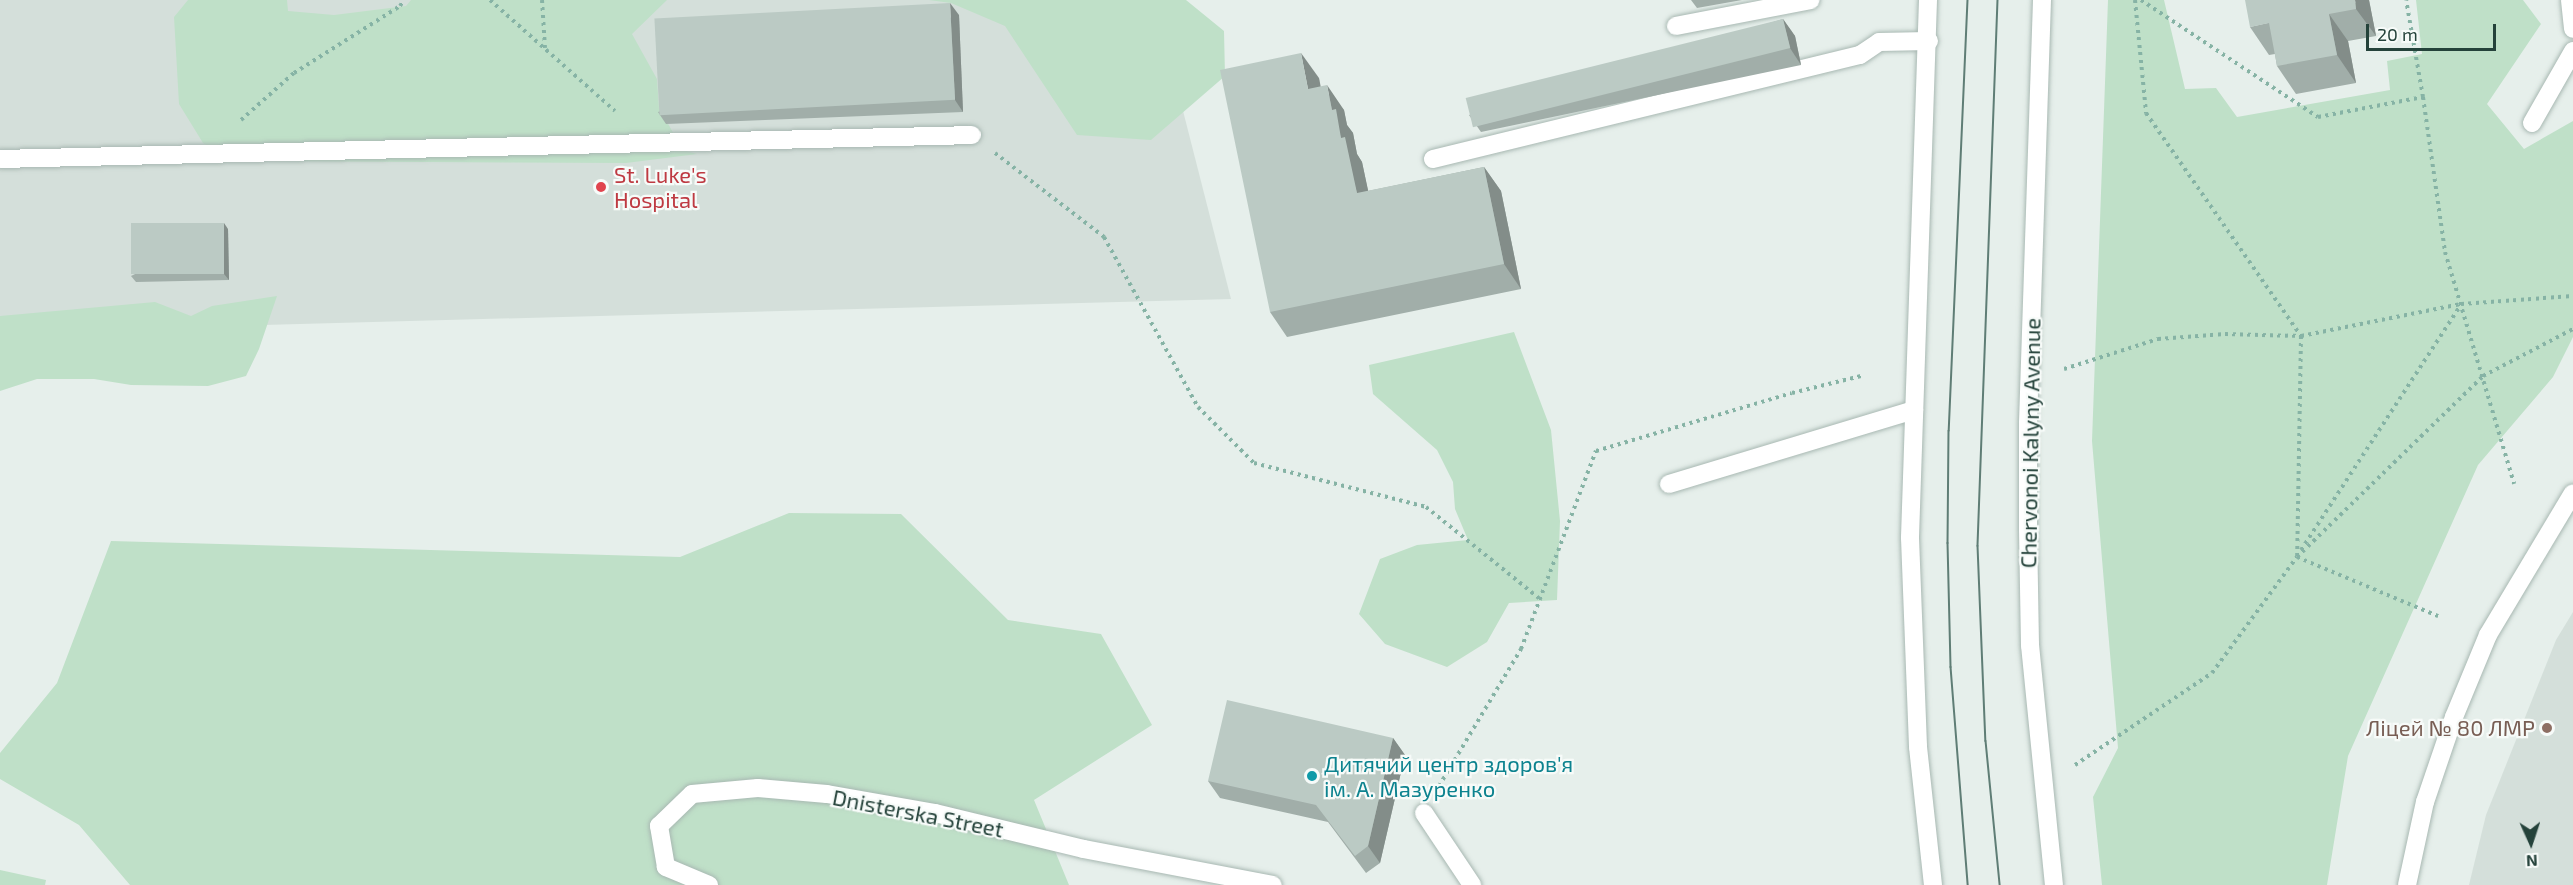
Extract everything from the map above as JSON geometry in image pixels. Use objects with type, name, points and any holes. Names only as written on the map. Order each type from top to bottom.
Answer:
[{"type":"main road","points":[[1676,26],[1812,0]]},
{"type":"main road","points":[[1928,0],[1929,41],[1914,410],[1911,603],[1918,747],[1933,885]]},
{"type":"main road","name":"Chervonoi Kalyny Avenue","points":[[2042,0],[2029,412],[2028,530],[2030,645],[2054,885]]},
{"type":"main road","points":[[2570,0],[2573,29]]},
{"type":"main road","points":[[1433,159],[1860,55],[1879,42],[1929,41]]},
{"type":"main road","points":[[2532,123],[2573,51]]},
{"type":"main road","points":[[0,159],[972,135]]},
{"type":"main road","points":[[1669,484],[1914,410]]},
{"type":"main road","points":[[2407,885],[2425,802],[2454,717],[2488,635],[2573,493]]},
{"type":"main road","name":"Dnisterska Street","points":[[709,885],[666,867],[660,826],[692,794],[758,789],[827,794],[935,813],[1084,849],[1273,885]]},
{"type":"main road","points":[[1424,813],[1472,885]]},
{"type":"path","points":[[202,154],[294,73],[400,6],[404,0]]},
{"type":"path","points":[[490,0],[651,143]]},
{"type":"path","points":[[542,0],[545,49]]},
{"type":"path","points":[[2135,0],[2146,113],[2301,336],[2297,556]]},
{"type":"path","points":[[2141,0],[2318,117],[2423,97]]},
{"type":"path","points":[[2406,0],[2423,97],[2445,252],[2514,484]]},
{"type":"path","points":[[972,135],[1104,237],[1198,407],[1254,463],[1425,507],[1539,599]]},
{"type":"path","points":[[2064,369],[2158,339],[2225,334],[2301,336],[2461,304],[2573,296]]},
{"type":"path","points":[[2069,768],[2212,673],[2297,556],[2461,304]]},
{"type":"path","points":[[2297,556],[2483,376],[2573,329]]},
{"type":"path","points":[[1424,813],[1521,649],[1596,451],[1792,393],[1861,376]]},
{"type":"path","points":[[2297,556],[2438,616]]},
{"type":"shaded area","name":"St. Luke's Hospital","points":[[0,0],[1096,0],[1168,52],[1231,299],[0,332]]},
{"type":"shaded area","name":"Ліцей № 80 ЛМР","points":[[2573,612],[2573,885],[2469,885],[2486,815],[2556,640]]},
{"type":"green space","points":[[188,0],[287,0],[288,11],[334,15],[406,6],[411,0],[667,0],[632,34],[657,79],[659,108],[683,150],[697,154],[626,163],[232,161],[203,143],[179,104],[174,17]]},
{"type":"green space","points":[[929,0],[1186,0],[1224,31],[1225,76],[1151,140],[1077,135],[1005,26],[951,3]]},
{"type":"green space","points":[[2108,0],[2164,0],[2185,89],[2216,88],[2237,117],[2390,90],[2387,61],[2422,54],[2416,0],[2523,0],[2541,24],[2487,104],[2524,149],[2573,121],[2573,337],[2553,377],[2478,465],[2348,756],[2327,885],[2102,885],[2093,797],[2118,748],[2092,441]]},
{"type":"green space","points":[[277,296],[259,349],[246,376],[208,386],[131,385],[94,379],[37,379],[0,391],[0,316],[155,302],[191,316],[212,306]]},
{"type":"green space","points":[[1514,332],[1551,430],[1560,521],[1557,600],[1509,603],[1487,642],[1447,667],[1385,644],[1359,614],[1380,559],[1417,545],[1468,540],[1455,509],[1453,482],[1437,450],[1373,394],[1369,365]]},
{"type":"green space","points":[[789,513],[901,514],[1008,620],[1101,634],[1152,725],[1034,800],[1069,885],[130,885],[79,825],[0,779],[0,753],[57,683],[111,541],[680,557]]},
{"type":"green space","points":[[0,870],[46,880],[45,885],[0,885]]},
{"type":"building","points":[[2245,0],[2355,0],[2356,9],[2329,14],[2337,55],[2277,66],[2269,23],[2250,27]]},
{"type":"building","points":[[950,3],[955,100],[659,115],[654,18]]},
{"type":"building","points":[[1783,19],[1790,48],[1473,127],[1466,98]]},
{"type":"building","points":[[1301,53],[1308,89],[1327,85],[1332,110],[1336,109],[1341,138],[1345,137],[1357,193],[1484,167],[1504,264],[1270,312],[1220,70]]},
{"type":"building","points":[[131,223],[224,223],[224,274],[131,274]]},
{"type":"building","name":"Дитячий центр здоров'я ім. А. Мазуренко","points":[[1227,700],[1393,738],[1368,846],[1355,856],[1316,805],[1208,781]]},
{"type":"tram line","points":[[1968,0],[1949,431],[1948,543],[1951,667],[1968,885]]},
{"type":"tram line","points":[[1998,0],[1978,546],[1986,741],[2000,885]]},
{"type":"place","name":"St. Luke's Hospital","points":[[601,187]]},
{"type":"place","name":"Ліцей № 80 ЛМР","points":[[2547,728]]},
{"type":"place","name":"Дитячий центр здоров'я ім. А. Мазуренко","points":[[1312,776]]}]
